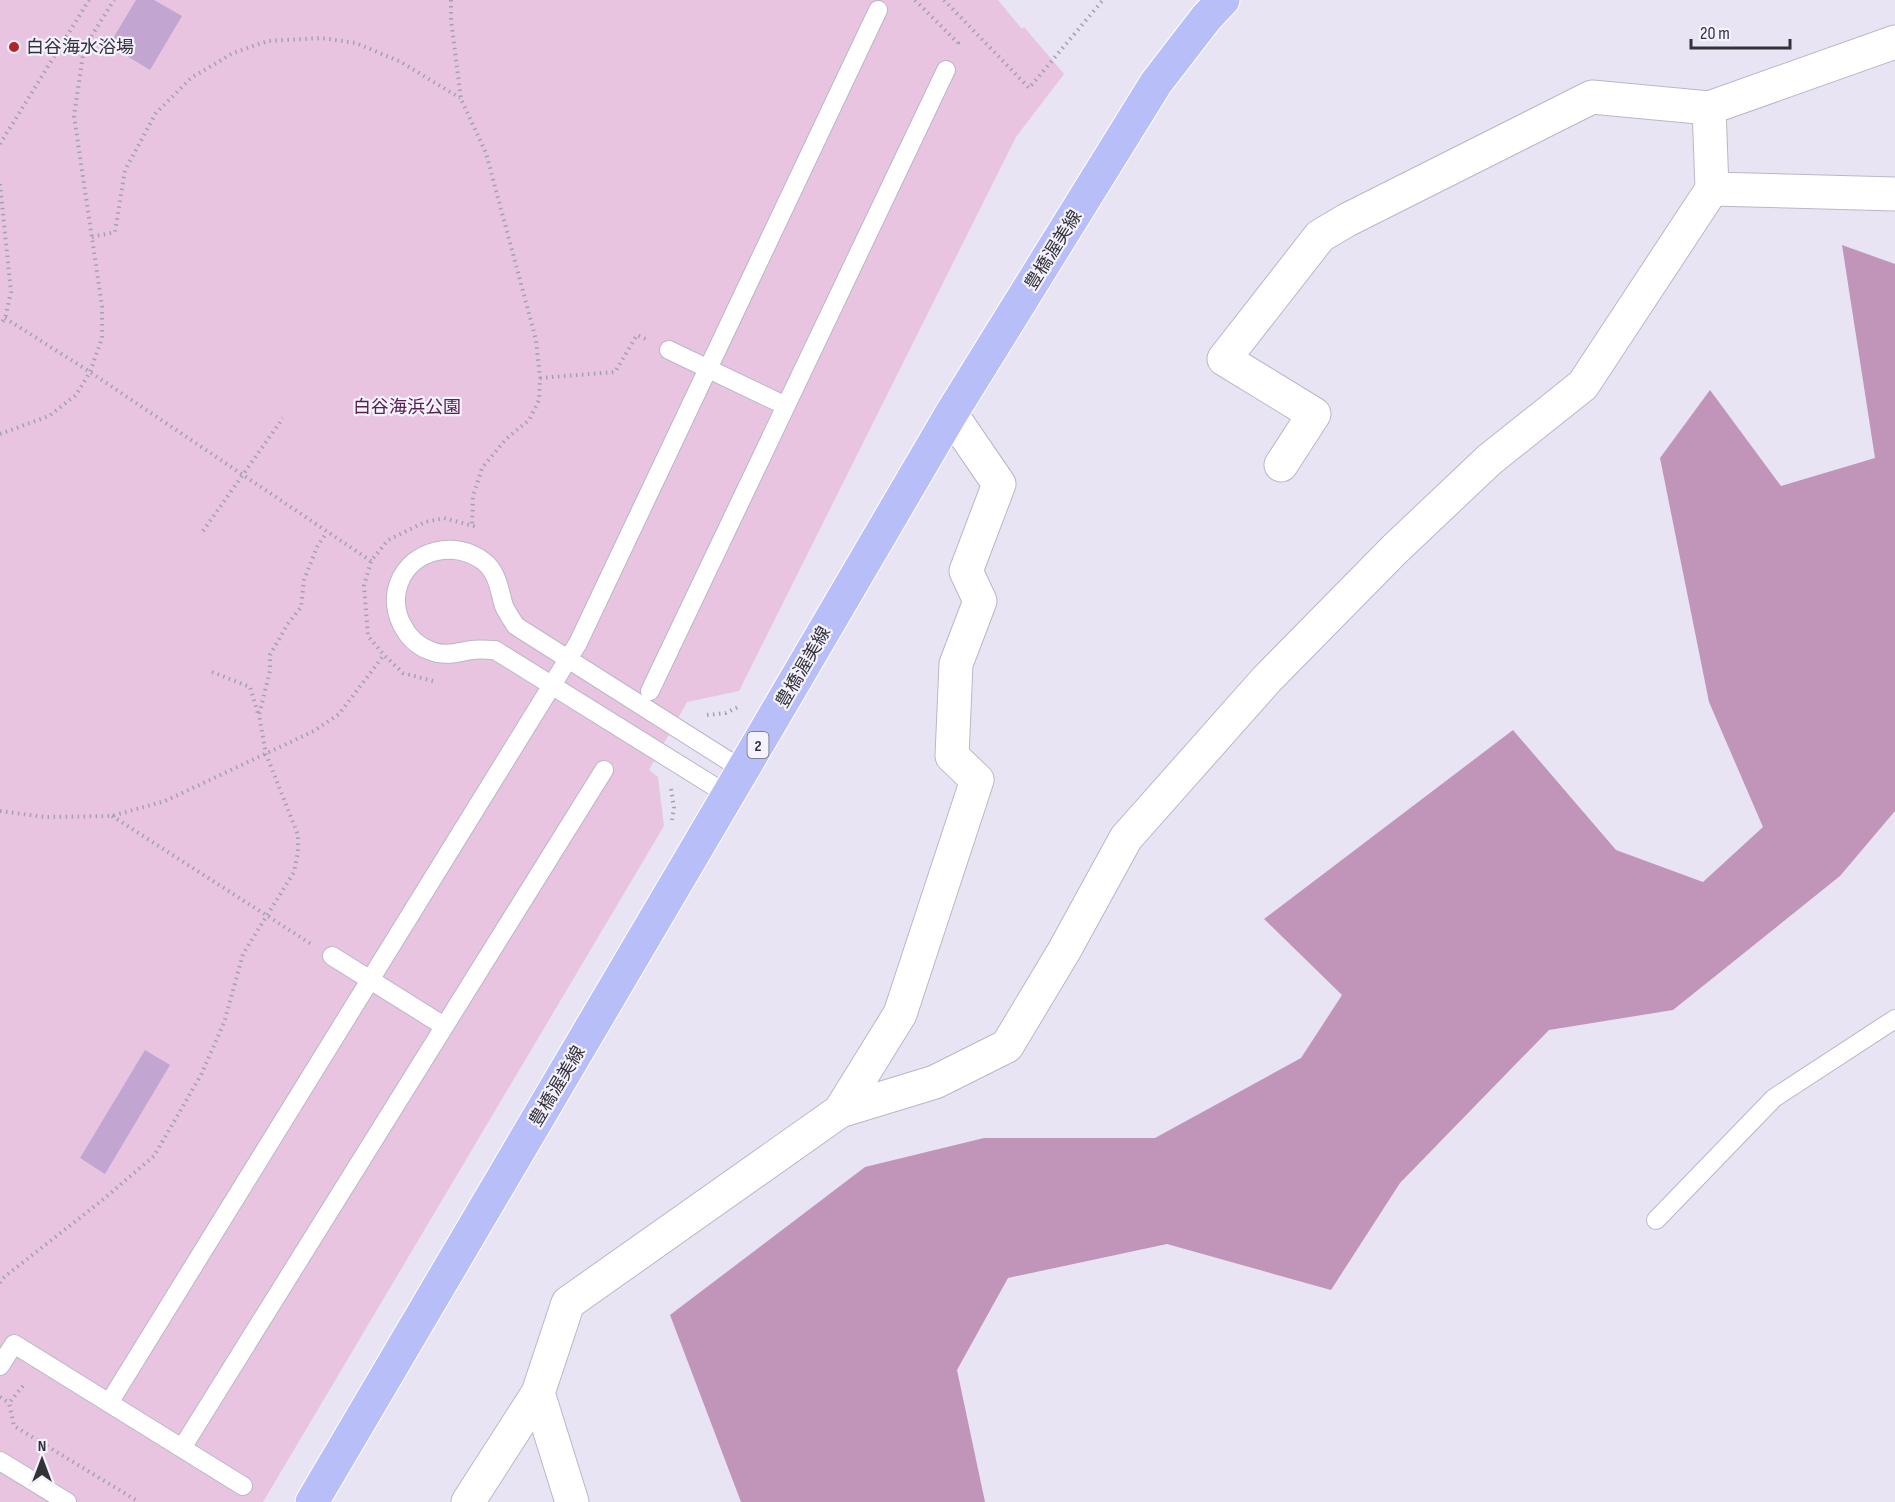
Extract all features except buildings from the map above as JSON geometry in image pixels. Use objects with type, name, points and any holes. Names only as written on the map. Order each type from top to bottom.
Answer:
[{"type":"main road","name":"豊橋渥美線","points":[[312,1502],[951,414],[1156,83],[1206,18],[1223,0]]},
{"type":"street","points":[[1281,465],[1314,414],[1224,359],[1320,236],[1347,220],[1592,98],[1709,108],[1895,42]]},
{"type":"street","points":[[468,1502],[538,1393],[568,1303],[840,1111],[935,1082],[1007,1046],[1065,951],[1126,838],[1267,679],[1395,549],[1489,460],[1583,385],[1713,189],[1709,108]]},
{"type":"street","points":[[1713,189],[1895,194]]},
{"type":"street","points":[[840,1111],[900,1014],[977,780],[952,756],[956,664],[980,601],[966,571],[999,484],[951,414]]},
{"type":"street","points":[[538,1393],[572,1502]]},
{"type":"lane","points":[[108,1403],[578,643],[878,10]]},
{"type":"lane","points":[[650,691],[946,70]]},
{"type":"lane","points":[[669,350],[786,406]]},
{"type":"lane","points":[[446,549],[467,551],[485,562],[497,579],[505,609],[516,626],[568,659],[736,783],[552,686],[495,650],[472,650],[452,655],[431,651],[414,641],[401,625],[396,604],[399,584],[404,575],[410,566],[426,554],[446,549]]},
{"type":"lane","points":[[182,1448],[604,770]]},
{"type":"lane","points":[[332,956],[444,1026]]},
{"type":"lane","points":[[1656,1220],[1774,1098],[1895,1019]]},
{"type":"lane","points":[[0,1366],[14,1344],[243,1486]]},
{"type":"lane","points":[[0,1461],[68,1502]]},
{"type":"path","points":[[0,144],[89,0]]},
{"type":"path","points":[[0,434],[49,416],[75,395],[90,372],[102,338],[102,306],[74,116],[84,48],[114,0]]},
{"type":"path","points":[[451,0],[451,20],[461,99],[486,153],[536,340],[540,378],[538,400],[529,420],[506,439],[483,468],[472,496],[472,524]]},
{"type":"path","points":[[915,0],[958,43],[946,70]]},
{"type":"path","points":[[944,0],[1029,88],[1103,0]]},
{"type":"path","points":[[92,237],[115,232],[125,170],[156,113],[191,78],[233,53],[268,41],[322,38],[356,43],[401,62],[461,99]]},
{"type":"path","points":[[0,184],[11,292],[0,325]]},
{"type":"path","points":[[4,318],[90,372],[371,561]]},
{"type":"path","points":[[540,378],[615,372],[637,335],[669,350]]},
{"type":"path","points":[[203,531],[283,418]]},
{"type":"path","points":[[259,715],[270,671],[270,655],[287,625],[301,607],[304,580],[317,547],[327,532]]},
{"type":"path","points":[[0,812],[45,817],[112,816],[165,801],[314,731],[339,714],[384,655]]},
{"type":"path","points":[[0,1283],[3,1278],[100,1202],[154,1156],[201,1075],[224,1023],[243,954],[294,872],[298,836],[266,754],[259,715],[250,687],[212,672]]},
{"type":"path","points":[[704,716],[726,713],[746,702]]},
{"type":"path","points":[[112,816],[267,917],[332,956]]},
{"type":"path","points":[[9,1403],[23,1386]]},
{"type":"path","points":[[0,1397],[9,1403],[14,1426],[139,1502]]},
{"type":"green space","name":"白谷海浜公園","points":[[0,0],[1001,0],[1064,74],[1016,137],[739,691],[687,702],[649,770],[658,777],[664,826],[263,1502],[0,1502]]},
{"type":"shaded area","points":[[1842,245],[1895,264],[1895,811],[1840,876],[1673,1010],[1549,1030],[1400,1183],[1331,1290],[1167,1244],[1008,1278],[957,1370],[985,1502],[741,1502],[670,1315],[865,1167],[984,1138],[1155,1138],[1301,1058],[1342,995],[1264,919],[1513,730],[1616,850],[1703,882],[1763,827],[1709,702],[1660,458],[1710,390],[1781,486],[1875,458]]},
{"type":"pier","points":[[998,0],[1047,0],[1022,29]]},
{"type":"place","name":"白谷海水浴場","points":[[14,47]]}]
